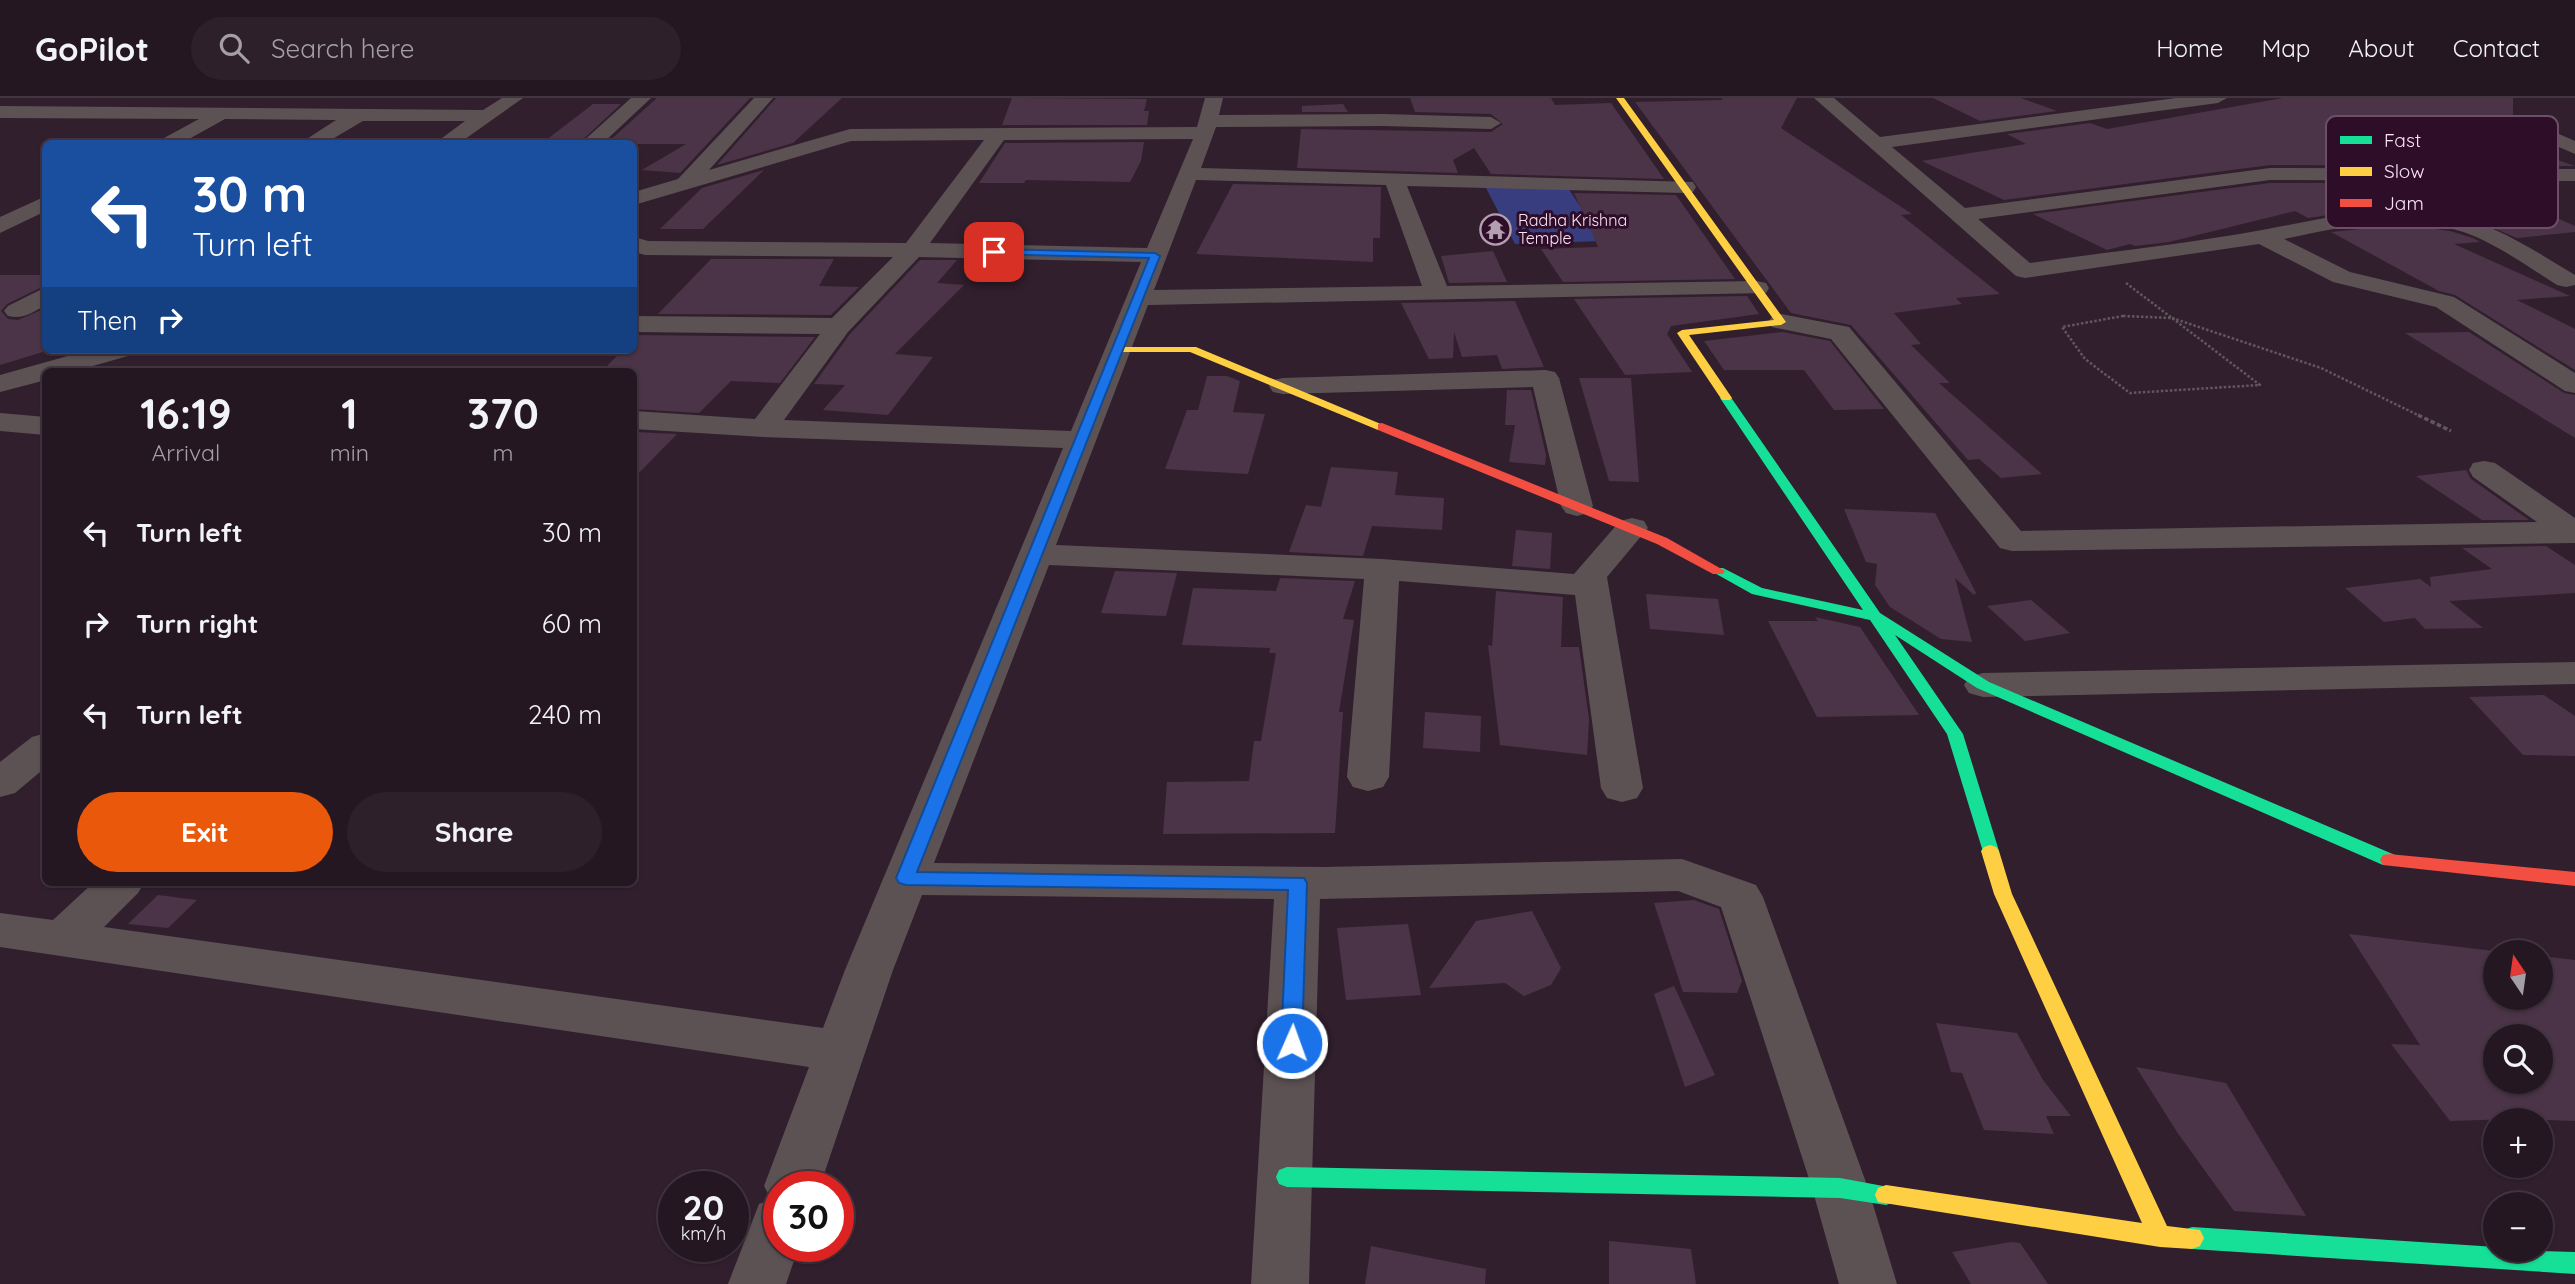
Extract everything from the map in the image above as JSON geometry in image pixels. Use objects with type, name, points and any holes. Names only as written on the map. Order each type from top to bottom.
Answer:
[{"type":"street","points":[[171,140],[260,98]]},
{"type":"street","points":[[316,140],[388,98]]},
{"type":"street","points":[[450,140],[514,98]]},
{"type":"street","points":[[595,140],[642,98]]},
{"type":"street","points":[[685,184],[764,98]]},
{"type":"street","points":[[1383,120],[1384,98]]},
{"type":"street","points":[[1620,98],[1781,322]]},
{"type":"street","points":[[1823,98],[2025,271],[2262,237],[2326,224]]},
{"type":"street","points":[[1877,143],[2218,98]]},
{"type":"street","points":[[0,112],[486,116]]},
{"type":"street","points":[[637,198],[850,135],[998,135],[1209,117],[1383,120],[1486,114],[1510,183]]},
{"type":"street","points":[[797,1171],[906,878],[1209,117]]},
{"type":"street","points":[[764,428],[839,326],[913,250],[998,135]]},
{"type":"street","points":[[2558,140],[2575,148]]},
{"type":"street","points":[[1188,174],[1685,187]]},
{"type":"street","points":[[1962,215],[2261,176],[2326,176]]},
{"type":"street","points":[[2261,176],[2326,196]]},
{"type":"street","points":[[1395,181],[1437,292]]},
{"type":"street","points":[[2,224],[42,204]]},
{"type":"street","points":[[2471,228],[2572,282]]},
{"type":"street","points":[[2262,237],[2342,277],[2445,302],[2575,385]]},
{"type":"street","points":[[637,245],[645,248],[913,250],[1155,256]]},
{"type":"street","points":[[1138,298],[1757,289]]},
{"type":"street","points":[[17,311],[42,296]]},
{"type":"street","points":[[2160,1236],[2003,894],[1955,734],[1682,333],[1781,322],[1840,333],[2012,541],[2574,532]]},
{"type":"street","points":[[637,324],[839,326]]},
{"type":"street","points":[[1118,349],[1192,349],[1632,528],[1662,541],[1757,592],[1877,617],[1983,685],[2388,860],[2575,878]]},
{"type":"street","points":[[56,368],[105,354]]},
{"type":"street","points":[[0,384],[42,372]]},
{"type":"street","points":[[1283,386],[1545,378],[1577,506]]},
{"type":"street","points":[[637,420],[764,428],[1082,440]]},
{"type":"street","points":[[0,422],[42,426]]},
{"type":"street","points":[[2484,470],[2574,532]]},
{"type":"street","points":[[1622,788],[1590,576],[1632,528]]},
{"type":"street","points":[[1036,554],[1382,569],[1592,586]]},
{"type":"street","points":[[1368,778],[1382,569]]},
{"type":"street","points":[[1983,685],[2575,673]]},
{"type":"street","points":[[0,783],[42,749]]},
{"type":"street","points":[[906,878],[1298,883],[1682,875],[1740,897],[1840,1188],[1868,1284]]},
{"type":"street","points":[[1280,1284],[1287,1177],[1298,883]]},
{"type":"street","points":[[62,939],[118,886]]},
{"type":"street","points":[[0,930],[840,1051]]},
{"type":"street","points":[[1287,1177],[1840,1188],[2160,1236],[2575,1263]]},
{"type":"street","points":[[757,1284],[765,1262]]},
{"type":"path","points":[[2097,262],[2172,318],[2260,385],[2130,393],[2085,359],[2062,327],[2123,316],[2172,318],[2321,368],[2451,431]]},
{"type":"shaded area","points":[[1486,188],[1568,188],[1603,241],[1515,244]]},
{"type":"building","points":[[657,98],[750,98],[680,173],[642,170],[686,144],[637,144],[637,140],[610,140]]},
{"type":"building","points":[[776,98],[842,98],[793,143],[717,165]]},
{"type":"building","points":[[1012,98],[1147,99],[1144,111],[1149,111],[1147,125],[1002,125]]},
{"type":"building","points":[[1410,98],[1551,98],[1555,105],[1611,103],[1664,179],[1491,174],[1474,148],[1453,160],[1458,173],[1297,168],[1301,129],[1491,132],[1503,124],[1491,114],[1415,112]]},
{"type":"building","points":[[1721,98],[1797,98],[1781,128],[1912,214],[1901,215],[2000,294],[1956,298],[1962,304],[1894,313],[1921,344],[1911,345],[1950,383],[1939,383],[2042,474],[2001,478],[1979,459],[1968,460],[1851,325],[1791,313],[1635,102],[1723,100]]},
{"type":"building","points":[[1933,98],[2021,98],[2057,111],[1980,121]]},
{"type":"building","points":[[2283,98],[2513,98],[2513,116],[2326,116],[2326,165],[2270,165],[2004,200],[1922,161],[2026,144],[2007,134],[2090,123],[2107,129]]},
{"type":"building","points":[[593,104],[621,104],[582,140],[546,140]]},
{"type":"building","points":[[1343,104],[1348,112],[1302,112],[1302,106]]},
{"type":"building","points":[[1144,142],[1141,161],[1130,182],[1026,180],[1024,183],[979,183],[1005,143]]},
{"type":"building","points":[[2558,160],[2575,166],[2558,166]]},
{"type":"building","points":[[764,170],[703,229],[660,229],[702,188]]},
{"type":"building","points":[[2270,183],[2326,183],[2326,215],[2308,218],[2295,211],[2169,242],[2135,246],[2130,244],[2107,250],[2033,214]]},
{"type":"building","points":[[1233,184],[1381,187],[1380,238],[1373,238],[1373,262],[1196,254]]},
{"type":"building","points":[[1574,193],[1676,195],[1735,279],[1563,282],[1541,249],[1598,247]]},
{"type":"building","points":[[2558,218],[2575,226],[2575,232],[2517,238],[2493,228],[2558,228]]},
{"type":"building","points":[[2373,228],[2427,228],[2473,238],[2480,242],[2454,244],[2570,296],[2517,300],[2575,329],[2575,370],[2455,295],[2439,291],[2331,232]]},
{"type":"building","points":[[1493,251],[1507,282],[1449,283],[1441,256]]},
{"type":"building","points":[[711,259],[834,259],[819,286],[859,287],[831,315],[658,314]]},
{"type":"building","points":[[920,260],[957,260],[937,283],[964,285],[895,354],[933,357],[888,415],[823,410],[845,385],[814,384],[850,334]]},
{"type":"building","points":[[0,275],[42,275],[42,287],[7,304],[1,311],[8,319],[18,320],[42,310],[42,352],[0,365]]},
{"type":"building","points":[[1747,296],[1759,314],[1671,326],[1667,334],[1692,372],[1625,375],[1574,299]]},
{"type":"building","points":[[1515,301],[1544,367],[1502,369],[1497,355],[1462,357],[1454,332],[1453,358],[1429,359],[1401,303]]},
{"type":"building","points":[[1783,332],[1830,341],[1884,409],[1834,410],[1804,370],[1724,370],[1704,341]]},
{"type":"building","points":[[2469,332],[2564,393],[2575,395],[2575,438],[2405,333]]},
{"type":"building","points":[[637,335],[815,337],[780,383],[731,381],[699,413],[637,409],[637,368],[605,368],[619,354],[637,354]]},
{"type":"building","points":[[1207,376],[1227,376],[1240,381],[1233,412],[1265,414],[1248,474],[1165,469],[1187,410],[1198,410]]},
{"type":"building","points":[[1579,378],[1631,378],[1639,482],[1609,481]]},
{"type":"building","points":[[1507,390],[1531,390],[1546,455],[1545,465],[1509,462],[1515,425],[1505,425]]},
{"type":"building","points":[[637,432],[677,434],[637,475]]},
{"type":"building","points":[[1331,467],[1398,472],[1395,495],[1444,498],[1442,530],[1372,526],[1363,556],[1289,552],[1306,505],[1321,507]]},
{"type":"building","points":[[2466,470],[2471,479],[2529,520],[2482,520],[2416,476]]},
{"type":"building","points":[[1844,509],[1935,513],[1976,593],[1974,595],[1955,578],[1972,642],[1941,639],[1890,607],[1875,585],[1877,564],[1866,562]]},
{"type":"building","points":[[1516,530],[1552,533],[1550,569],[1512,566]]},
{"type":"building","points":[[2546,546],[2575,565],[2575,593],[2449,601],[2483,628],[2425,629],[2415,618],[2384,622],[2345,588],[2420,579],[2431,587],[2430,577],[2492,569],[2462,548]]},
{"type":"building","points":[[1115,571],[1177,573],[1166,616],[1101,613]]},
{"type":"building","points":[[1280,578],[1355,581],[1343,619],[1354,620],[1339,712],[1343,712],[1335,833],[1163,834],[1167,782],[1249,781],[1254,741],[1261,741],[1276,653],[1269,653],[1270,648],[1182,645],[1193,588],[1276,591]]},
{"type":"building","points":[[1496,591],[1563,597],[1561,647],[1579,647],[1589,719],[1587,755],[1500,745],[1488,645],[1492,646]]},
{"type":"building","points":[[1646,594],[1718,599],[1724,635],[1650,629]]},
{"type":"building","points":[[2031,600],[2070,633],[2025,641],[1987,606]]},
{"type":"building","points":[[1815,617],[1860,627],[1919,715],[1817,717],[1768,621],[1818,621]]},
{"type":"building","points":[[2544,695],[2575,716],[2575,756],[2523,755],[2469,697]]},
{"type":"building","points":[[1425,712],[1481,716],[1480,752],[1423,748]]},
{"type":"building","points":[[158,895],[197,900],[168,928],[128,924]]},
{"type":"building","points":[[1694,900],[1719,909],[1742,981],[1737,993],[1683,992],[1654,903]]},
{"type":"building","points":[[1532,911],[1561,968],[1551,985],[1524,996],[1505,983],[1429,988],[1476,921]]},
{"type":"building","points":[[1408,924],[1421,995],[1346,1000],[1337,928]]},
{"type":"building","points":[[2349,934],[2483,950],[2483,1010],[2553,1010],[2553,957],[2575,960],[2575,1121],[2553,1120],[2553,1108],[2483,1108],[2483,1120],[2450,1121],[2391,1044],[2420,1045]]},
{"type":"building","points":[[1674,986],[1715,1075],[1685,1087],[1654,994]]},
{"type":"building","points":[[1936,1023],[2017,1033],[2043,1080],[2071,1116],[2046,1116],[2054,1134],[1984,1130],[1962,1073],[1951,1072]]},
{"type":"building","points":[[2136,1067],[2226,1083],[2306,1216],[2234,1211],[2177,1132]]},
{"type":"building","points":[[1609,1241],[1691,1249],[1696,1284],[1609,1284]]},
{"type":"building","points":[[2011,1242],[2020,1243],[2048,1284],[1971,1284],[1952,1252]]},
{"type":"building","points":[[1371,1246],[1486,1269],[1485,1284],[1365,1284]]},
{"type":"traffic: fast","points":[[1726,398],[1955,734],[1990,851]]},
{"type":"traffic: fast","points":[[1718,571],[1757,591],[1877,617],[1983,685],[2389,860]]},
{"type":"traffic: fast","points":[[1287,1177],[1840,1188],[1886,1195]]},
{"type":"traffic: fast","points":[[2192,1238],[2575,1263]]},
{"type":"traffic: slow","points":[[1620,98],[1781,322],[1682,333],[1726,398]]},
{"type":"traffic: slow","points":[[1118,349],[1192,349],[1382,427]]},
{"type":"traffic: slow","points":[[1990,851],[2003,894],[2160,1236]]},
{"type":"traffic: slow","points":[[1886,1195],[2160,1236],[2192,1238]]},
{"type":"traffic: jam","points":[[1382,427],[1662,541],[1718,571]]},
{"type":"traffic: jam","points":[[2389,860],[2575,879]]},
{"type":"place","name":"Radha Krishna Temple","points":[[1495,229]]},
{"type":"route","points":[[994,252],[1155,256],[906,878],[1298,883],[1292,1043]]}]
